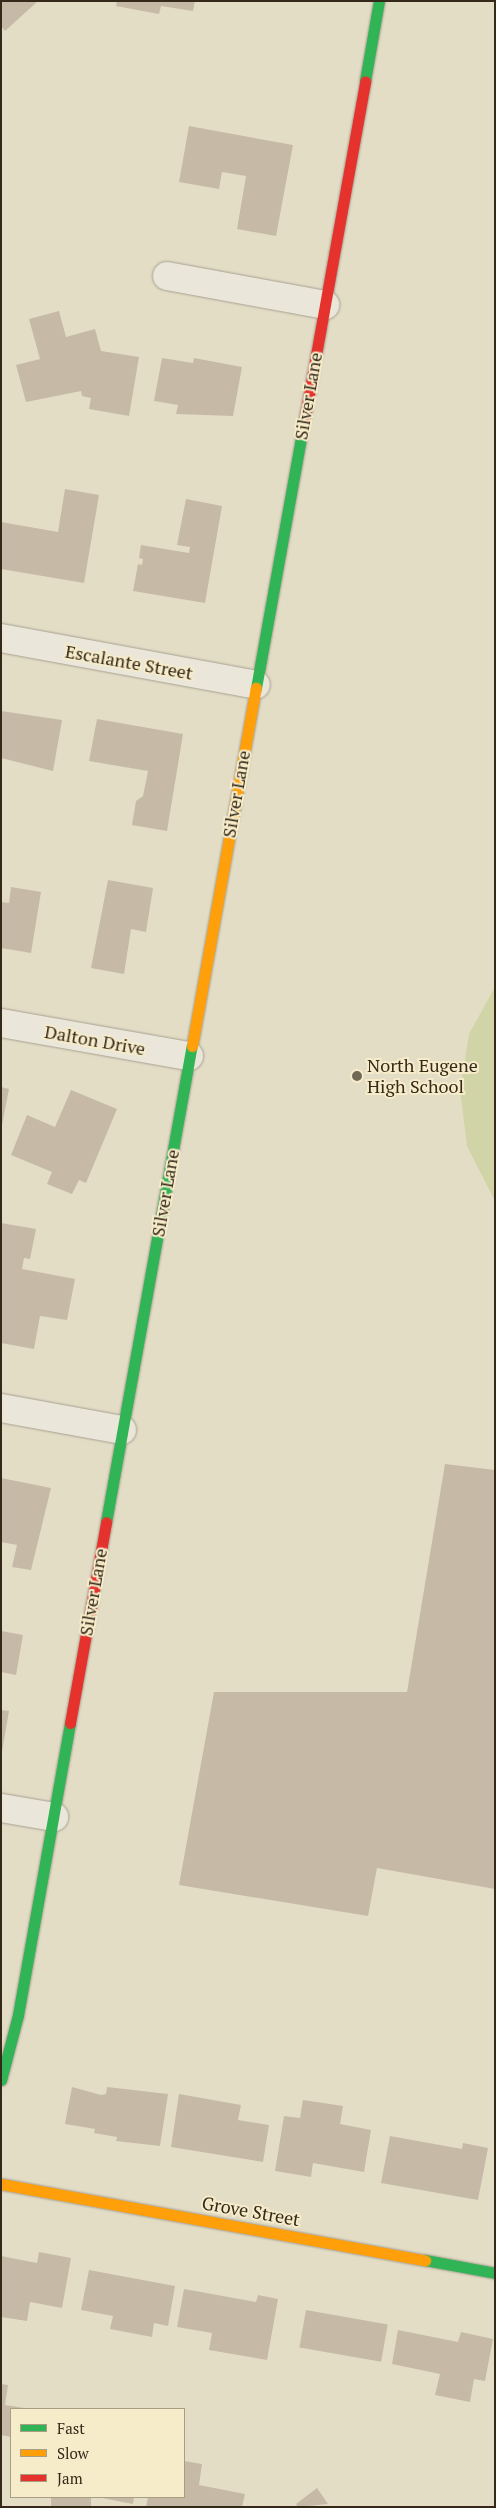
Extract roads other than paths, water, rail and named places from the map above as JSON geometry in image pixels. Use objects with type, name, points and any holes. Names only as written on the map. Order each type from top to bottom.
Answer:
[{"type":"street","name":"Silver Lane","points":[[1,2080],[18,2016],[54,1818],[379,1]]},
{"type":"street","points":[[167,276],[325,305]]},
{"type":"street","name":"Escalante Street","points":[[1,638],[256,685]]},
{"type":"street","name":"Dalton Drive","points":[[1,1023],[189,1056]]},
{"type":"street","points":[[1,1408],[122,1430]]},
{"type":"street","points":[[1,1808],[54,1818]]},
{"type":"street","name":"Grove Street","points":[[1,2184],[495,2273]]},
{"type":"place","name":"North Eugene High School","points":[[357,1076]]}]
